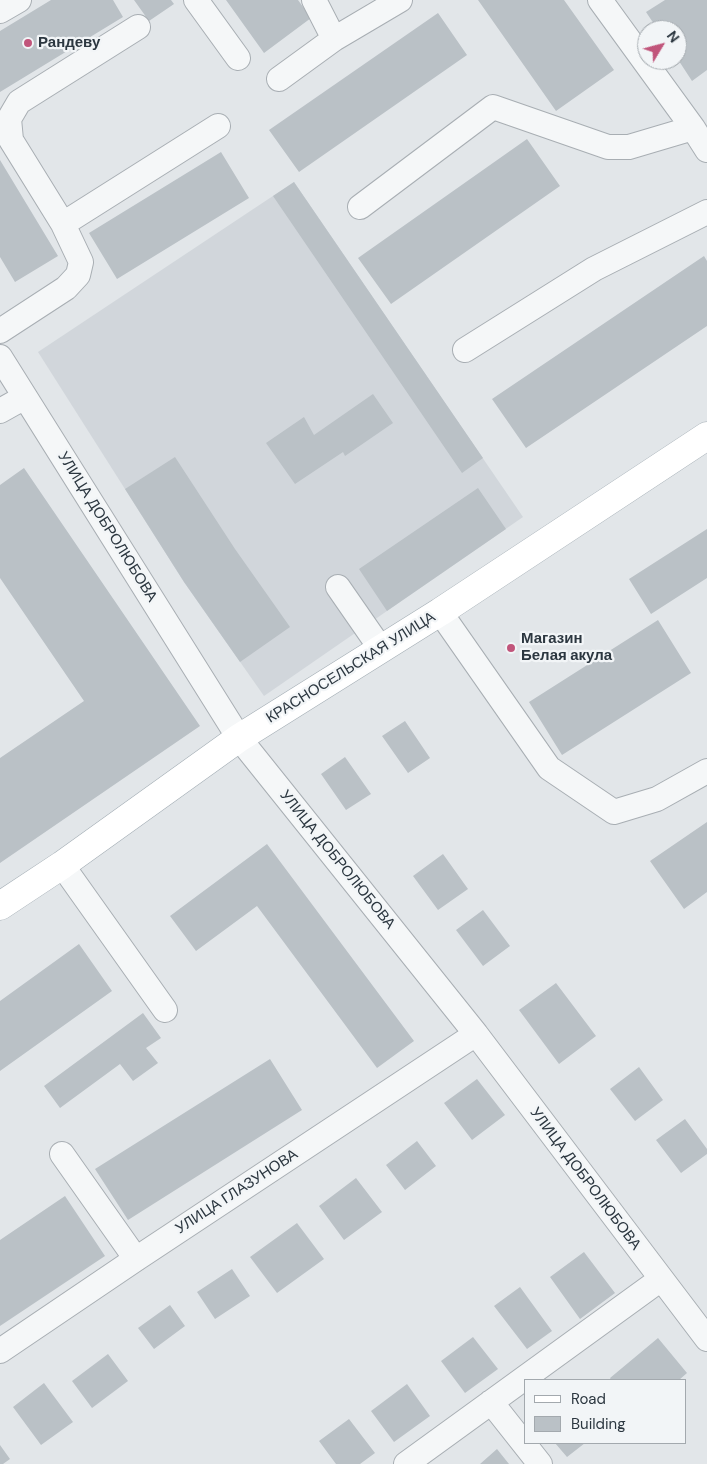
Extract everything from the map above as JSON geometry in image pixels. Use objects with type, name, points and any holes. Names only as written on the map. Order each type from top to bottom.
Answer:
[{"type":"main road","name":"КРАСНОСЕЛЬСКАЯ УЛИЦА","points":[[0,906],[62,865],[239,738],[440,612],[707,436]]},
{"type":"street","points":[[0,11],[18,0]]},
{"type":"street","points":[[196,0],[238,58]]},
{"type":"street","points":[[314,0],[334,39]]},
{"type":"street","points":[[279,79],[334,39],[400,0]]},
{"type":"street","points":[[600,0],[707,150]]},
{"type":"street","points":[[0,331],[66,288],[78,275],[81,262],[63,224],[12,140],[9,119],[19,102],[138,27]]},
{"type":"street","points":[[360,207],[493,107],[608,147],[629,147],[693,128]]},
{"type":"street","points":[[63,224],[218,126]]},
{"type":"street","points":[[465,350],[594,269],[707,212]]},
{"type":"street","name":"УЛИЦА ДОБРОЛЮБОВА","points":[[0,357],[239,738],[476,1034],[707,1339]]},
{"type":"street","points":[[0,411],[25,397]]},
{"type":"street","points":[[338,587],[381,649]]},
{"type":"street","points":[[440,612],[549,768],[614,812],[657,799],[707,771]]},
{"type":"street","points":[[62,865],[165,1010]]},
{"type":"street","name":"УЛИЦА ГЛАЗУНОВА","points":[[0,1352],[136,1258],[476,1034]]},
{"type":"street","points":[[62,1154],[136,1258]]},
{"type":"street","points":[[406,1464],[661,1279]]},
{"type":"street","points":[[491,1402],[524,1444]]},
{"type":"street","points":[[524,1444],[540,1464]]},
{"type":"shaded area","points":[[294,182],[523,517],[264,696],[184,582],[38,352]]},
{"type":"building","points":[[51,0],[113,0],[123,17],[0,92],[0,31]]},
{"type":"building","points":[[134,0],[171,0],[174,4],[149,21]]},
{"type":"building","points":[[226,0],[298,0],[311,18],[264,53]]},
{"type":"building","points":[[478,0],[564,0],[614,70],[556,111]]},
{"type":"building","points":[[665,0],[707,0],[707,70],[692,81],[685,70],[687,70],[687,20],[651,20],[646,12]]},
{"type":"building","points":[[438,13],[467,55],[299,172],[269,130]]},
{"type":"building","points":[[527,139],[560,186],[391,304],[358,258]]},
{"type":"building","points":[[221,152],[249,198],[117,279],[89,233]]},
{"type":"building","points":[[0,160],[58,256],[15,282],[0,257]]},
{"type":"building","points":[[294,182],[483,458],[462,473],[273,196]]},
{"type":"building","points":[[704,256],[707,261],[707,326],[526,448],[492,399]]},
{"type":"building","points":[[373,394],[393,423],[345,456],[343,452],[295,484],[266,443],[304,417],[314,435]]},
{"type":"building","points":[[175,457],[235,549],[290,627],[240,662],[184,582],[125,489]]},
{"type":"building","points":[[24,468],[200,726],[0,863],[0,758],[84,701],[0,578],[0,485]]},
{"type":"building","points":[[478,488],[506,529],[387,611],[359,569]]},
{"type":"building","points":[[707,529],[707,578],[651,614],[629,579]]},
{"type":"building","points":[[658,620],[691,673],[562,755],[529,702]]},
{"type":"building","points":[[405,721],[430,758],[408,773],[382,736]]},
{"type":"building","points":[[345,757],[371,794],[346,810],[321,774]]},
{"type":"building","points":[[707,822],[707,892],[684,909],[650,861]]},
{"type":"building","points":[[267,844],[414,1041],[377,1068],[257,906],[196,951],[170,916]]},
{"type":"building","points":[[443,854],[468,889],[438,910],[413,876]]},
{"type":"building","points":[[483,910],[510,946],[483,966],[456,930]]},
{"type":"building","points":[[79,944],[112,991],[0,1071],[0,1001]]},
{"type":"building","points":[[556,983],[596,1036],[559,1064],[519,1010]]},
{"type":"building","points":[[143,1013],[161,1038],[146,1048],[158,1063],[133,1081],[120,1064],[60,1108],[44,1086]]},
{"type":"building","points":[[270,1059],[302,1110],[128,1220],[95,1169]]},
{"type":"building","points":[[639,1067],[663,1100],[635,1121],[610,1089]]},
{"type":"building","points":[[477,1079],[505,1115],[472,1140],[444,1103]]},
{"type":"building","points":[[685,1119],[707,1149],[707,1154],[681,1173],[656,1140]]},
{"type":"building","points":[[417,1141],[436,1166],[405,1190],[386,1165]]},
{"type":"building","points":[[356,1178],[382,1212],[344,1240],[319,1206]]},
{"type":"building","points":[[65,1196],[105,1256],[0,1326],[0,1240]]},
{"type":"building","points":[[297,1223],[324,1259],[277,1293],[250,1257]]},
{"type":"building","points":[[584,1252],[615,1293],[580,1319],[550,1277]]},
{"type":"building","points":[[232,1269],[250,1296],[215,1319],[197,1292]]},
{"type":"building","points":[[520,1287],[552,1331],[527,1349],[494,1306]]},
{"type":"building","points":[[170,1305],[185,1326],[154,1349],[138,1328]]},
{"type":"building","points":[[473,1337],[498,1369],[465,1393],[441,1361]]},
{"type":"building","points":[[658,1338],[687,1373],[680,1379],[610,1378]]},
{"type":"building","points":[[108,1354],[128,1381],[92,1408],[72,1381]]},
{"type":"building","points":[[44,1383],[73,1422],[41,1445],[13,1407]]},
{"type":"building","points":[[407,1384],[430,1416],[394,1442],[371,1411]]},
{"type":"building","points":[[349,1419],[375,1453],[360,1464],[336,1464],[319,1441]]},
{"type":"building","points":[[556,1444],[584,1444],[567,1457]]},
{"type":"building","points":[[0,1445],[10,1459],[3,1464],[0,1464]]},
{"type":"building","points":[[497,1449],[509,1464],[480,1464]]},
{"type":"place","name":"Рандеву","points":[[28,43]]},
{"type":"place","name":"Магазин Белая акула","points":[[511,648]]}]
